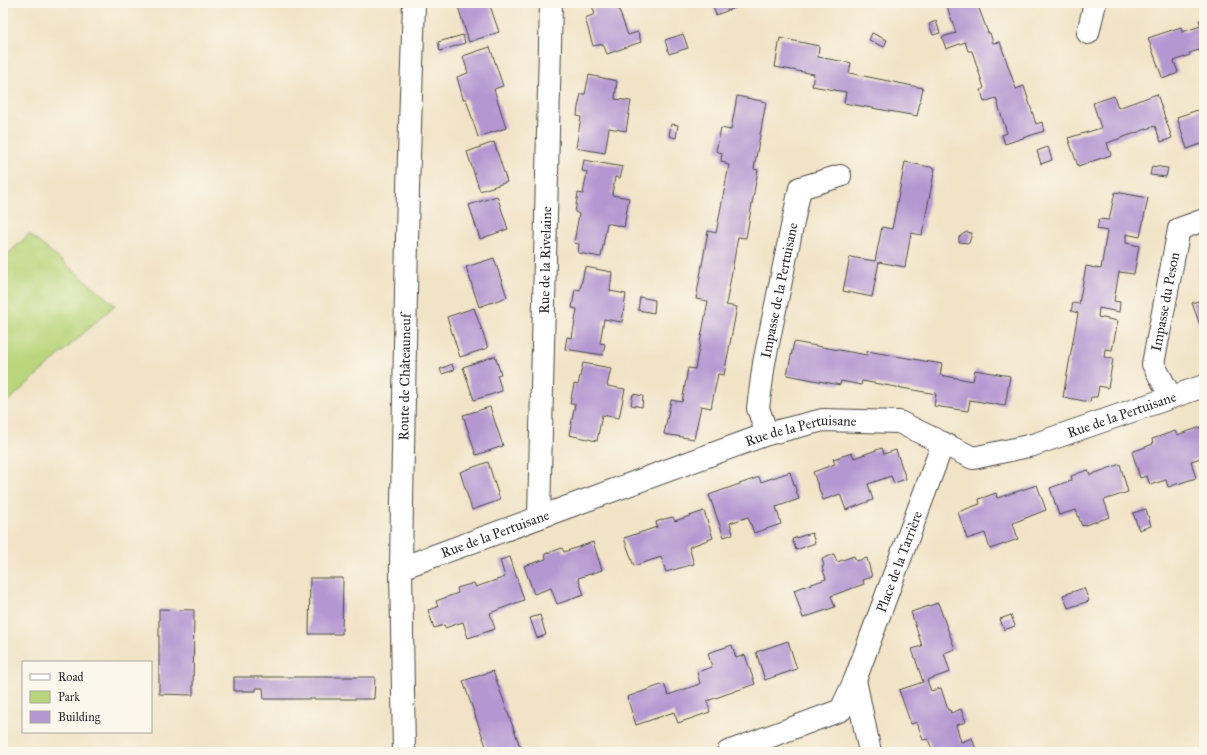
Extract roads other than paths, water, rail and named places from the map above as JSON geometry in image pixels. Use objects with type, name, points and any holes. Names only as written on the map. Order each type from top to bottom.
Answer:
[{"type":"street","name":"Route de Châteauneuf","points":[[404,752],[402,568],[408,196],[414,3]]},
{"type":"street","name":"Rue de la Rivelaine","points":[[539,517],[551,3]]},
{"type":"street","points":[[1088,33],[1095,3]]},
{"type":"street","name":"Impasse de la Pertuisane","points":[[768,434],[758,408],[764,363],[800,188],[840,176]]},
{"type":"street","name":"Impasse du Peson","points":[[1171,397],[1153,364],[1179,229],[1204,220]]},
{"type":"street","name":"Rue de la Pertuisane","points":[[402,568],[768,434],[823,420],[899,422],[973,458],[1033,445],[1204,386]]},
{"type":"street","name":"Place de la Tarrière","points":[[728,752],[841,710],[855,680],[942,443]]},
{"type":"street","points":[[855,680],[870,752]]}]
